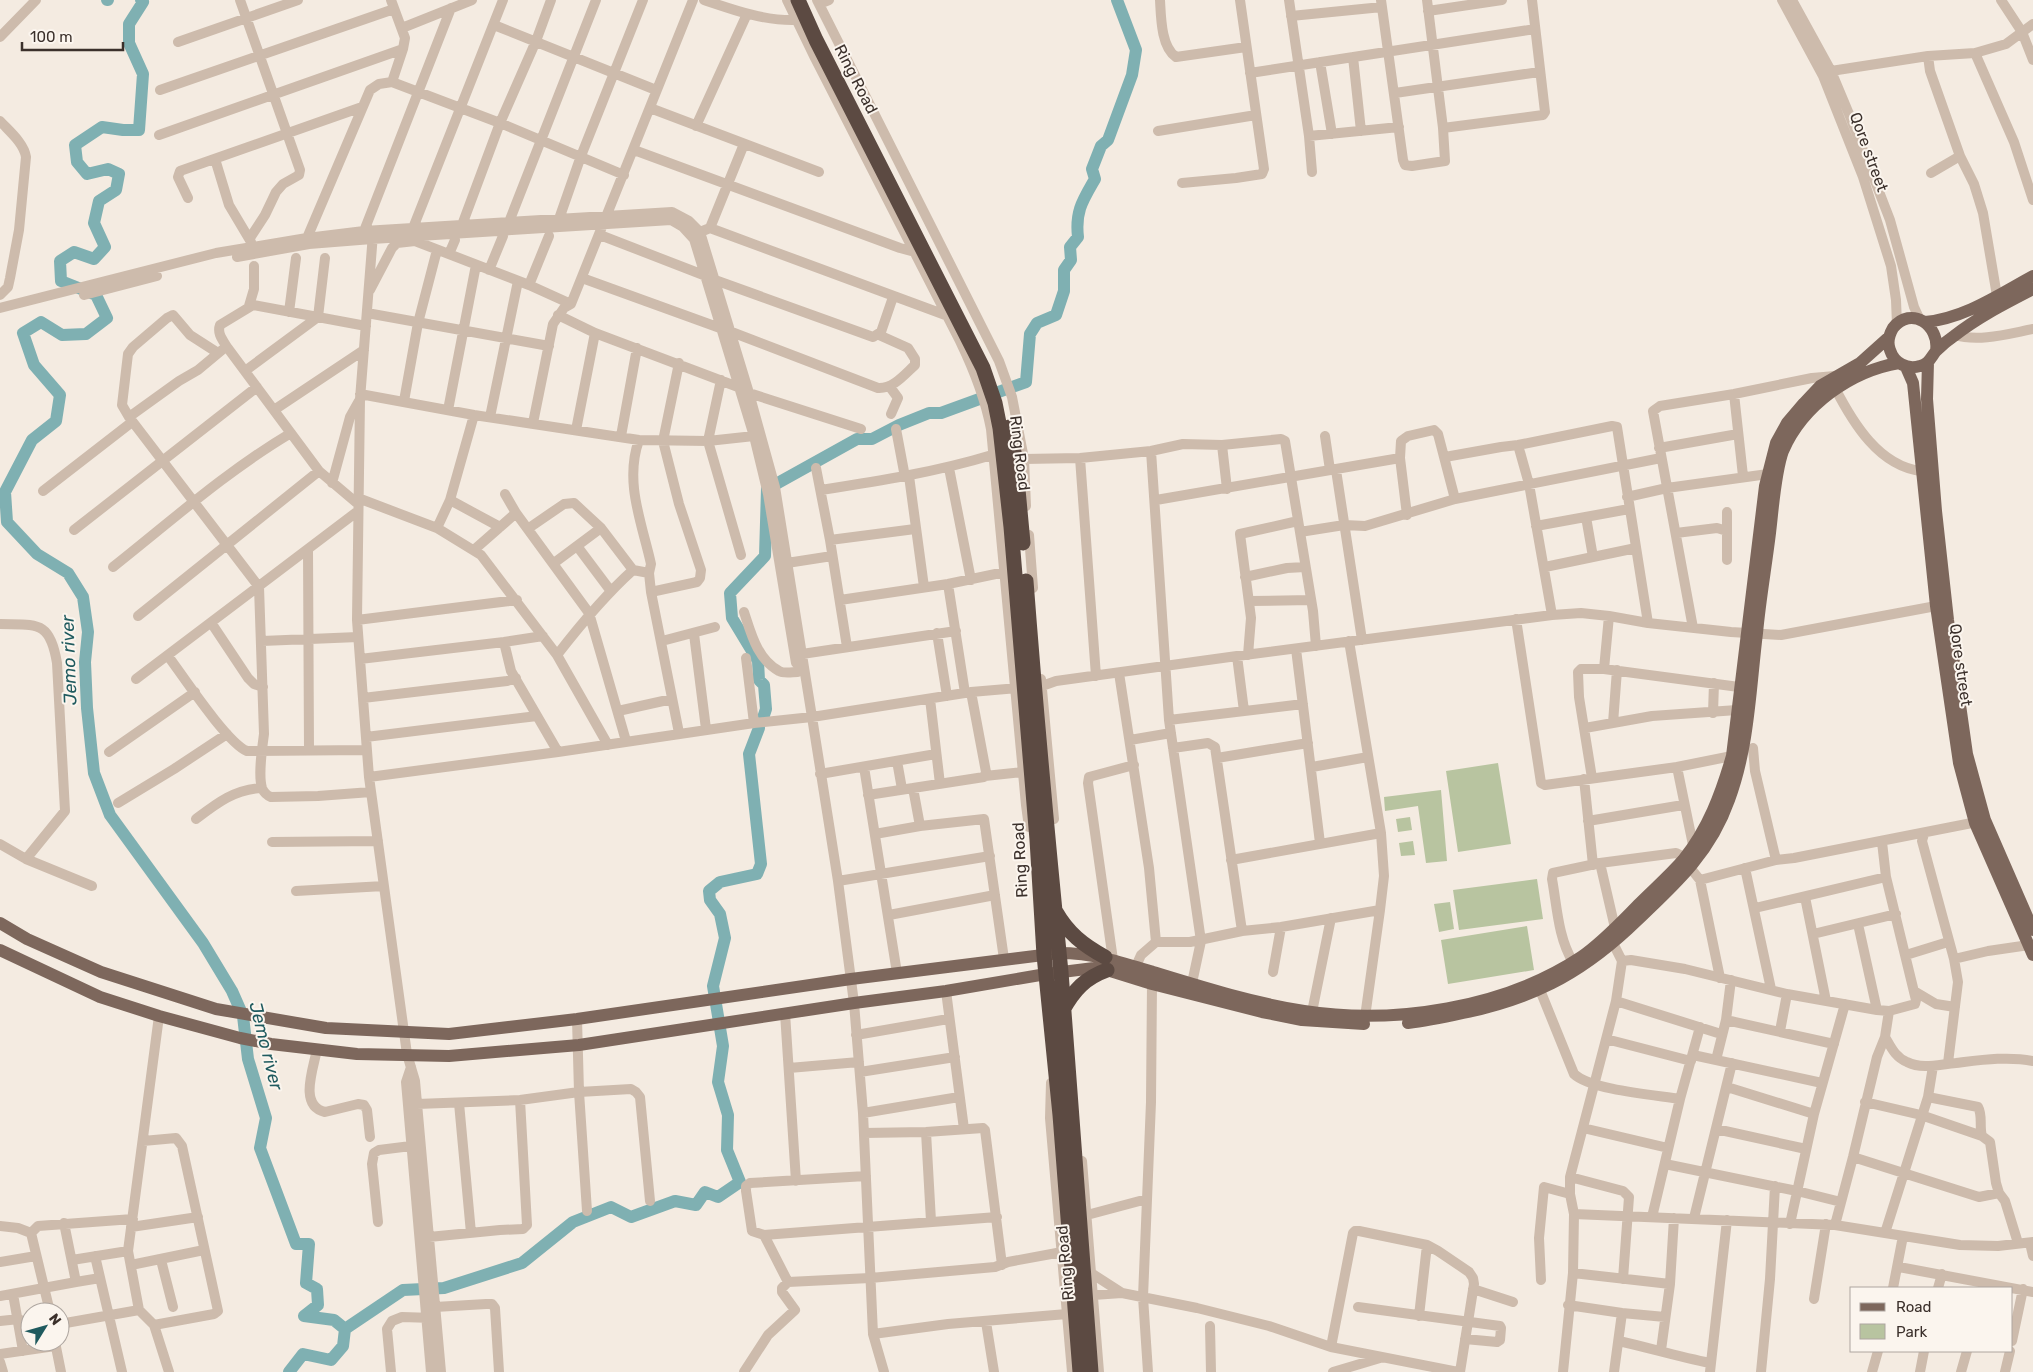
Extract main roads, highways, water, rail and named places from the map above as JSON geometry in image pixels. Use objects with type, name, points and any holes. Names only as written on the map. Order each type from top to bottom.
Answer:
[{"type":"highway","name":"Ring Road","points":[[798,0],[816,40],[990,375]]},
{"type":"highway","name":"Ring Road","points":[[818,1],[822,31],[990,375],[999,402],[1000,428],[1029,688],[1043,848],[1059,953],[1054,973],[1054,1068],[1080,1372]]},
{"type":"highway","name":"Ring Road","points":[[1043,848],[1044,955],[1054,973],[1063,1010],[1091,1372]]},
{"type":"highway","points":[[1053,908],[1062,924],[1074,937],[1108,962],[1081,984],[1063,1010]]},
{"type":"main road","points":[[0,950],[92,994],[159,1016],[240,1038],[271,1044],[357,1054],[449,1056],[579,1045],[1094,968],[1108,962],[1152,984],[1262,1012],[1302,1020],[1423,1013],[1482,1000],[1554,973],[1573,962],[1615,928],[1687,864],[1693,845],[1712,814],[1723,787],[1732,756],[1739,687],[1751,633],[1776,486],[1783,452],[1797,428],[1835,382],[1889,337],[1897,325],[1912,319],[1922,321],[1946,320],[2033,276]]},
{"type":"main road","points":[[0,923],[27,939],[100,972],[216,1008],[326,1028],[449,1034],[577,1019],[851,979],[1059,953],[1077,953],[1108,962],[1136,966],[1258,1002],[1340,1019],[1379,1024],[1425,1022],[1484,1009],[1540,990],[1559,981],[1613,942],[1687,864],[1719,825],[1730,800],[1744,750],[1751,633],[1768,474],[1776,443],[1787,423],[1815,392],[1835,382],[1885,366],[1903,365],[1918,367],[1932,357],[1954,335],[2033,289]]},
{"type":"main road","points":[[1922,321],[1936,335],[1937,343],[1932,357]]},
{"type":"main road","points":[[1889,337],[1890,352],[1903,365]]},
{"type":"main road","name":"Qore street","points":[[1932,357],[1927,399],[1930,452],[1948,620],[1967,754],[1980,821],[2033,930]]},
{"type":"main road","name":"Qore street","points":[[1903,365],[1913,383],[1936,606],[1955,741],[1980,821],[2031,950]]},
{"type":"main road","points":[[92,994],[100,972]]},
{"type":"waterway","name":"Jemo river","points":[[141,0],[143,2],[129,24],[129,43],[143,74],[139,130],[102,127],[75,145],[77,162],[87,174],[108,169],[119,174],[116,190],[99,201],[94,223],[105,247],[94,259],[74,252],[60,261],[61,281],[96,295],[107,318],[86,334],[62,335],[41,322],[23,333],[34,365],[60,395],[56,421],[32,440],[5,492],[7,522],[37,554],[68,573],[83,597],[88,632],[85,662],[87,708],[94,773],[110,815],[203,943],[232,991],[243,1016],[248,1059],[266,1118],[260,1148],[296,1244],[309,1244],[306,1283],[317,1289],[318,1305],[304,1316],[334,1320],[345,1329],[343,1346],[331,1360],[303,1354],[289,1372]]},
{"type":"waterway","points":[[763,718],[766,709],[764,685],[759,680],[758,661],[732,618],[730,593],[765,556],[767,489],[857,439],[872,439],[899,425],[929,413],[941,413],[1026,382],[1030,334],[1037,323],[1056,315],[1064,291],[1064,270],[1071,260],[1070,247],[1078,237],[1079,213],[1095,179],[1092,169],[1101,146],[1108,140],[1132,75],[1136,50],[1117,0]]},
{"type":"waterway","points":[[345,1329],[403,1290],[444,1288],[522,1263],[573,1222],[611,1207],[631,1217],[675,1201],[696,1205],[705,1192],[718,1197],[740,1182],[727,1150],[728,1115],[718,1082],[723,1046],[713,986],[725,938],[720,914],[710,900],[709,891],[720,882],[757,874],[761,864],[749,754],[759,728]]}]
